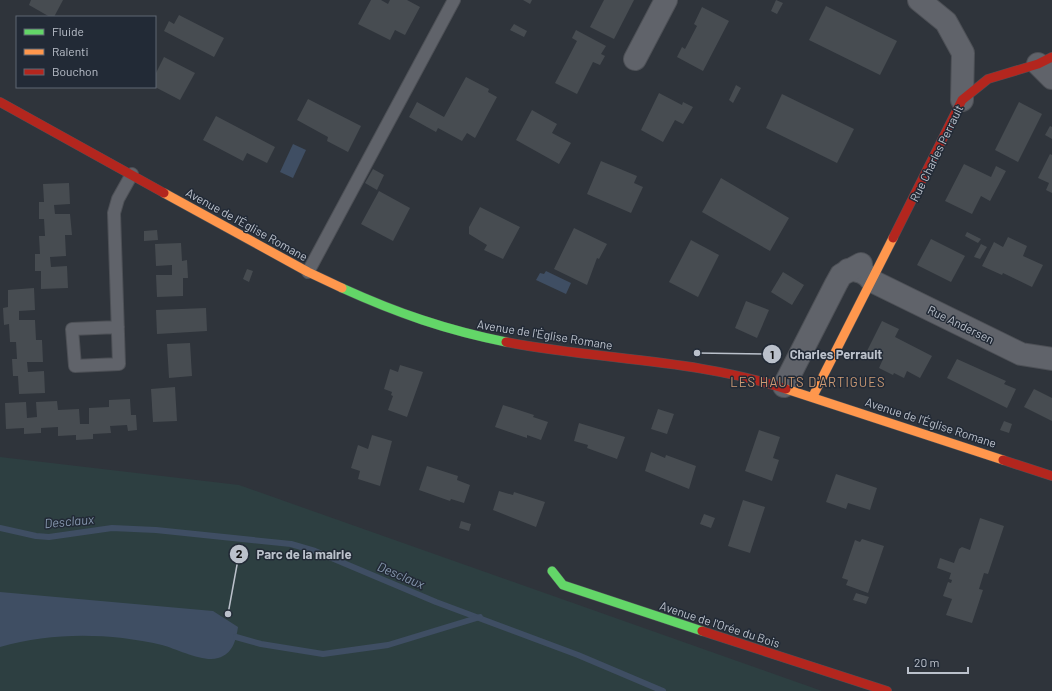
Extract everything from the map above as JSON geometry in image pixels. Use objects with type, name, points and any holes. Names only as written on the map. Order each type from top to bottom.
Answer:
[{"type":"street","points":[[635,59],[666,0]]},
{"type":"street","points":[[919,0],[946,22],[963,53],[962,100]]},
{"type":"street","name":"Rue Charles Perrault","points":[[814,396],[962,100],[988,79],[1047,66]]},
{"type":"street","name":"Avenue de l'Église Romane","points":[[0,102],[308,272],[393,311],[471,335],[540,348],[655,362],[728,373],[784,386],[1052,476]]},
{"type":"street","points":[[784,386],[841,275],[848,270],[886,254]]},
{"type":"street","points":[[848,270],[863,272],[869,276],[872,281]]},
{"type":"street","name":"Rue Andersen","points":[[872,281],[1021,354],[1052,359]]},
{"type":"street","name":"Avenue de l'Orée du Bois","points":[[552,571],[563,585],[579,591],[887,691]]},
{"type":"lane","points":[[308,272],[454,0]]},
{"type":"lane","points":[[118,327],[72,329],[74,366],[119,364],[118,327],[114,213],[118,199],[132,174]]},
{"type":"shaded area","points":[[0,457],[239,485],[822,691],[0,691]]},
{"type":"water","points":[[293,144],[306,150],[293,178],[280,172]]},
{"type":"water","points":[[546,271],[571,283],[566,294],[536,280],[540,273],[544,274]]},
{"type":"water","points":[[0,592],[213,611],[238,627],[235,641],[230,650],[223,656],[212,659],[205,659],[190,655],[162,645],[101,636],[40,639],[0,647]]},
{"type":"building","points":[[31,0],[63,0],[55,16],[48,16],[29,5]]},
{"type":"building","points":[[371,0],[381,0],[388,4],[390,0],[407,0],[420,7],[405,35],[395,30],[390,40],[358,24]]},
{"type":"building","points":[[523,0],[532,0],[530,4]]},
{"type":"building","points":[[604,0],[634,0],[614,39],[590,27]]},
{"type":"building","points":[[776,0],[783,3],[777,14],[771,11]]},
{"type":"building","points":[[826,6],[897,41],[880,75],[809,40]]},
{"type":"building","points":[[702,7],[729,21],[703,71],[677,57],[682,47],[685,49],[697,26],[694,24]]},
{"type":"building","points":[[179,15],[224,38],[214,57],[164,31],[169,21],[174,24]]},
{"type":"building","points":[[514,24],[527,31],[524,37],[510,30]]},
{"type":"building","points":[[576,30],[606,46],[601,54],[605,56],[600,65],[593,62],[577,94],[555,83],[577,41],[572,38]]},
{"type":"building","points":[[164,57],[195,73],[180,100],[156,88],[156,73]]},
{"type":"building","points":[[466,77],[489,89],[488,92],[497,97],[475,138],[467,133],[462,141],[438,128],[436,132],[409,117],[417,102],[444,117]]},
{"type":"building","points":[[736,85],[741,88],[733,103],[729,100]]},
{"type":"building","points":[[659,93],[682,105],[683,102],[693,107],[683,124],[675,120],[663,142],[641,130]]},
{"type":"building","points":[[782,94],[854,129],[837,163],[766,128]]},
{"type":"building","points":[[308,99],[361,126],[348,152],[327,141],[328,137],[297,120]]},
{"type":"building","points":[[1019,102],[1042,114],[1018,162],[995,150]]},
{"type":"building","points":[[532,110],[557,124],[552,133],[571,143],[559,164],[516,140]]},
{"type":"building","points":[[216,116],[275,147],[267,163],[247,153],[243,161],[203,140]]},
{"type":"building","points":[[1050,126],[1052,127],[1052,139],[1045,135]]},
{"type":"building","points":[[1050,154],[1052,155],[1052,193],[1046,190],[1049,183],[1038,178]]},
{"type":"building","points":[[601,161],[637,176],[634,183],[643,187],[631,213],[587,194]]},
{"type":"building","points":[[964,164],[991,177],[996,166],[1006,171],[990,201],[981,196],[972,214],[945,201]]},
{"type":"building","points":[[373,169],[384,175],[377,190],[365,183]]},
{"type":"building","points":[[721,178],[789,218],[770,251],[702,212]]},
{"type":"building","points":[[69,183],[70,204],[54,205],[55,214],[70,214],[72,235],[65,235],[66,256],[50,257],[51,267],[67,266],[68,288],[41,289],[41,271],[35,271],[35,254],[40,254],[39,236],[45,236],[44,219],[39,219],[39,202],[44,202],[43,184]]},
{"type":"building","points":[[379,191],[410,208],[393,241],[361,224]]},
{"type":"building","points":[[480,207],[520,227],[503,259],[484,250],[487,245],[469,234],[469,227]]},
{"type":"building","points":[[574,228],[607,244],[599,259],[597,258],[587,285],[554,269]]},
{"type":"building","points":[[157,230],[158,240],[144,241],[144,231]]},
{"type":"building","points":[[967,232],[981,239],[978,243],[965,236]]},
{"type":"building","points":[[1008,237],[1027,246],[1023,256],[1043,265],[1032,287],[1003,273],[1002,275],[982,266],[994,242],[1003,247]]},
{"type":"building","points":[[931,239],[965,256],[951,282],[917,265]]},
{"type":"building","points":[[691,240],[719,255],[698,297],[669,282]]},
{"type":"building","points":[[181,243],[182,261],[187,260],[188,278],[183,278],[183,296],[157,297],[156,275],[172,275],[172,265],[156,266],[155,244]]},
{"type":"building","points":[[981,244],[987,247],[980,259],[974,257]]},
{"type":"building","points":[[247,269],[253,271],[249,282],[243,279]]},
{"type":"building","points":[[783,272],[804,285],[792,305],[771,292]]},
{"type":"building","points":[[34,288],[35,310],[19,311],[19,320],[35,320],[36,340],[42,340],[43,362],[27,362],[28,372],[44,371],[45,393],[19,394],[18,376],[13,376],[12,359],[17,359],[16,342],[10,342],[9,324],[4,325],[3,308],[8,307],[8,290]]},
{"type":"building","points":[[746,301],[769,310],[757,338],[735,328]]},
{"type":"building","points":[[206,308],[207,331],[157,334],[156,310]]},
{"type":"building","points":[[882,321],[899,329],[895,337],[932,356],[920,378],[907,371],[904,378],[894,373],[893,375],[879,368],[883,359],[867,351]]},
{"type":"building","points":[[190,343],[192,376],[169,378],[167,344]]},
{"type":"building","points":[[957,359],[1006,381],[1004,384],[1016,389],[1007,408],[947,378]]},
{"type":"building","points":[[400,365],[423,372],[407,417],[388,410],[393,396],[391,395],[392,392],[384,389],[390,369],[398,372]]},
{"type":"building","points":[[175,387],[177,421],[153,422],[151,389]]},
{"type":"building","points":[[1034,389],[1052,398],[1052,421],[1024,407]]},
{"type":"building","points":[[130,399],[131,415],[136,415],[137,430],[128,431],[127,425],[110,426],[111,433],[93,434],[93,439],[76,440],[76,435],[58,436],[58,427],[41,428],[41,433],[24,434],[24,428],[6,429],[5,403],[26,402],[27,418],[37,417],[36,402],[57,401],[58,410],[79,409],[80,424],[89,424],[89,408],[109,407],[109,400]]},
{"type":"building","points":[[503,405],[534,415],[533,417],[548,422],[541,440],[527,435],[527,438],[495,427]]},
{"type":"building","points":[[658,409],[674,414],[667,434],[651,429]]},
{"type":"building","points":[[1004,421],[1012,424],[1009,433],[1000,430]]},
{"type":"building","points":[[579,423],[625,437],[617,459],[587,448],[588,445],[574,441]]},
{"type":"building","points":[[759,430],[780,437],[773,458],[779,460],[772,481],[745,471]]},
{"type":"building","points":[[372,435],[392,441],[380,486],[358,479],[360,471],[351,468],[358,445],[368,449]]},
{"type":"building","points":[[651,452],[665,458],[666,455],[696,466],[689,489],[645,471]]},
{"type":"building","points":[[427,466],[458,476],[457,480],[470,485],[464,503],[451,499],[450,501],[419,490]]},
{"type":"building","points":[[836,474],[877,488],[870,510],[848,503],[846,509],[826,502]]},
{"type":"building","points":[[499,491],[513,495],[514,492],[545,502],[536,527],[493,510]]},
{"type":"building","points":[[743,500],[765,507],[750,553],[728,546]]},
{"type":"building","points":[[704,514],[715,518],[711,528],[700,524]]},
{"type":"building","points":[[980,518],[1004,526],[988,574],[984,573],[979,589],[983,590],[972,623],[946,615],[952,599],[943,596],[948,582],[951,583],[952,580],[949,579],[951,573],[937,568],[940,558],[954,563],[959,549],[962,547],[970,550]]},
{"type":"building","points":[[461,521],[471,524],[469,531],[459,528]]},
{"type":"building","points":[[862,539],[884,546],[868,593],[846,585],[848,580],[842,578],[855,540],[860,542]]},
{"type":"building","points":[[856,593],[869,597],[866,604],[853,600]]},
{"type":"waterway","name":"Desclaux","points":[[0,528],[36,536],[49,537],[112,528],[156,530],[291,544],[315,551],[436,602],[578,655],[663,691]]},
{"type":"waterway","points":[[236,637],[261,644],[323,654],[388,645],[480,617]]},
{"type":"traffic: fast","points":[[342,288],[422,320],[463,332],[506,342]]},
{"type":"traffic: fast","points":[[552,571],[563,585],[702,631]]},
{"type":"traffic: slow","points":[[164,193],[308,272],[342,288]]},
{"type":"traffic: slow","points":[[813,396],[893,238]]},
{"type":"traffic: slow","points":[[786,389],[1003,460]]},
{"type":"traffic: jam","points":[[893,238],[962,100],[988,79],[1038,64],[1052,57]]},
{"type":"traffic: jam","points":[[0,102],[164,193]]},
{"type":"traffic: jam","points":[[506,342],[576,353],[683,366],[752,379],[786,389]]},
{"type":"traffic: jam","points":[[1003,460],[1052,476]]},
{"type":"traffic: jam","points":[[702,631],[887,691]]},
{"type":"place","name":"Charles Perrault","points":[[697,353]]},
{"type":"place","name":"Parc de la mairie","points":[[228,614]]},
{"type":"district","name":"LES HAUTS D'ARTIGUES","points":[[808,382]]}]
